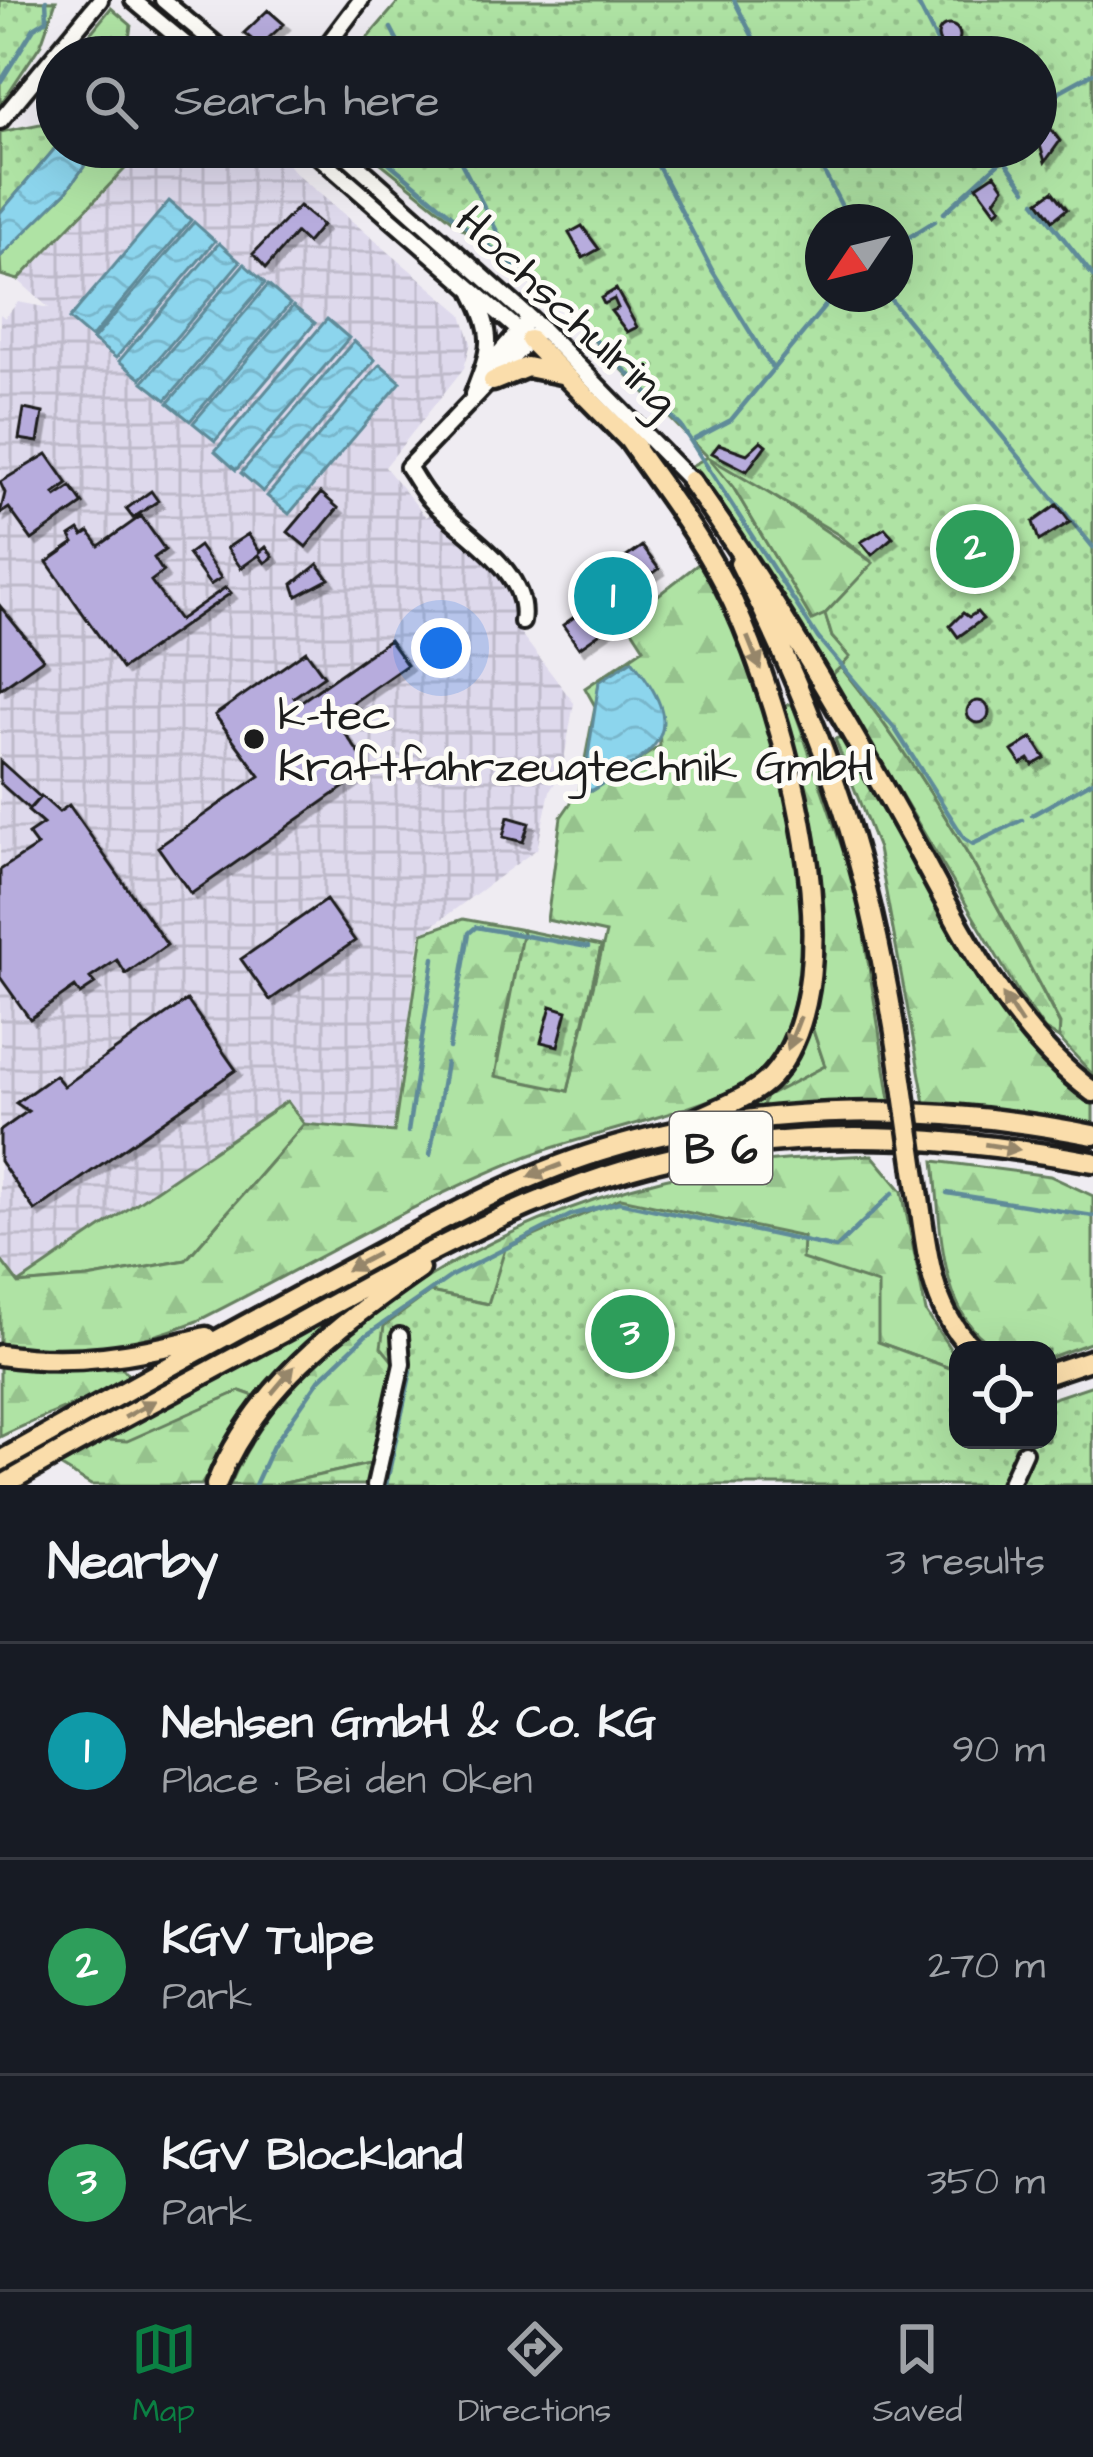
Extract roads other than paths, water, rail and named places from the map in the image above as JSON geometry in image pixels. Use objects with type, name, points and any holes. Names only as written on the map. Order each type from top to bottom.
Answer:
[{"type":"highway","points":[[530,329],[678,493],[765,618]]},
{"type":"highway","points":[[487,378],[527,367],[571,378]]},
{"type":"highway","points":[[629,440],[713,565],[768,686],[795,772],[809,888],[806,999],[783,1061],[769,1080],[746,1095],[666,1135]]},
{"type":"highway","points":[[691,481],[819,731],[855,833],[883,953],[938,1295],[964,1341]]},
{"type":"highway","points":[[691,481],[764,581],[964,934],[1022,1025],[1059,1067],[1093,1092]]},
{"type":"highway","name":"B 6","points":[[0,1461],[234,1330],[515,1182],[666,1135],[763,1119],[888,1111],[1035,1123],[1093,1135]]},
{"type":"highway","name":"B 6","points":[[3,1485],[478,1228],[604,1177],[760,1143],[939,1140],[1093,1162]]},
{"type":"highway","points":[[1065,1157],[1093,1178]]},
{"type":"highway","points":[[216,1485],[260,1408],[301,1358],[478,1228]]},
{"type":"highway","points":[[0,1355],[56,1363],[127,1357],[234,1330]]},
{"type":"highway","points":[[1057,1371],[1093,1359]]},
{"type":"street","points":[[70,36],[100,0]]},
{"type":"street","points":[[133,0],[176,36]]},
{"type":"street","points":[[163,0],[206,36]]},
{"type":"street","points":[[334,36],[362,0]]},
{"type":"street","points":[[0,121],[36,77]]},
{"type":"street","name":"Hochschulring","points":[[333,168],[467,283],[530,329]]},
{"type":"street","name":"Hochschulring","points":[[360,168],[691,481]]},
{"type":"street","points":[[467,283],[489,333],[487,378]]},
{"type":"street","points":[[522,622],[524,609],[507,575],[428,497],[408,467],[530,329]]},
{"type":"street","points":[[375,1485],[402,1364],[400,1336]]},
{"type":"street","points":[[1009,1485],[1024,1452]]},
{"type":"water","points":[[38,168],[83,168],[66,192],[0,257],[0,213]]},
{"type":"water","points":[[169,201],[191,220],[91,338],[69,319]]},
{"type":"water","points":[[194,222],[215,241],[116,358],[93,340]]},
{"type":"water","points":[[219,243],[240,262],[141,379],[119,361]]},
{"type":"water","points":[[244,264],[265,283],[166,400],[143,382]]},
{"type":"water","points":[[268,285],[290,304],[190,421],[168,403]]},
{"type":"water","points":[[293,306],[315,323],[215,441],[193,423]]},
{"type":"water","points":[[327,319],[349,338],[236,470],[215,451]]},
{"type":"water","points":[[354,341],[375,360],[263,492],[241,473]]},
{"type":"water","points":[[380,364],[401,382],[289,514],[267,496]]},
{"type":"water","points":[[632,660],[660,707],[659,739],[633,764],[591,791],[583,789],[599,682]]},
{"type":"waterway","points":[[1,81],[34,28],[47,20],[46,0]]},
{"type":"waterway","points":[[734,0],[752,36]]},
{"type":"waterway","points":[[916,0],[934,36]]},
{"type":"waterway","points":[[391,28],[395,36]]},
{"type":"waterway","points":[[1057,95],[1093,73]]},
{"type":"waterway","points":[[395,168],[560,305],[681,426],[818,638],[895,729],[964,838],[973,844],[1022,820]]},
{"type":"waterway","points":[[464,168],[514,264]]},
{"type":"waterway","points":[[659,168],[712,270],[771,366]]},
{"type":"waterway","points":[[822,168],[841,204]]},
{"type":"waterway","points":[[944,213],[993,168]]},
{"type":"waterway","points":[[1010,168],[1026,190]]},
{"type":"waterway","points":[[1035,202],[1093,276]]},
{"type":"waterway","points":[[913,235],[935,221]]},
{"type":"waterway","points":[[695,439],[731,420],[820,312]]},
{"type":"waterway","points":[[901,312],[1093,547]]},
{"type":"waterway","points":[[1032,815],[1093,781]]},
{"type":"waterway","points":[[449,1048],[469,933],[476,927],[588,947]]},
{"type":"waterway","points":[[408,1132],[434,958]]},
{"type":"waterway","points":[[430,1155],[446,1063]]},
{"type":"waterway","points":[[255,1485],[273,1446],[319,1380],[365,1336],[453,1275],[571,1215],[619,1202],[836,1248],[893,1193]]},
{"type":"waterway","points":[[947,1193],[1093,1216]]},
{"type":"waterway","points":[[386,1485],[411,1371]]},
{"type":"place","name":"KGV Tulpe","points":[[975,549]]},
{"type":"place","name":"Nehlsen GmbH & Co. KG","points":[[613,596]]},
{"type":"place","name":"k-tec Kraftfahrzeugtechnik GmbH","points":[[254,739]]},
{"type":"place","name":"KGV Blockland","points":[[630,1334]]}]
